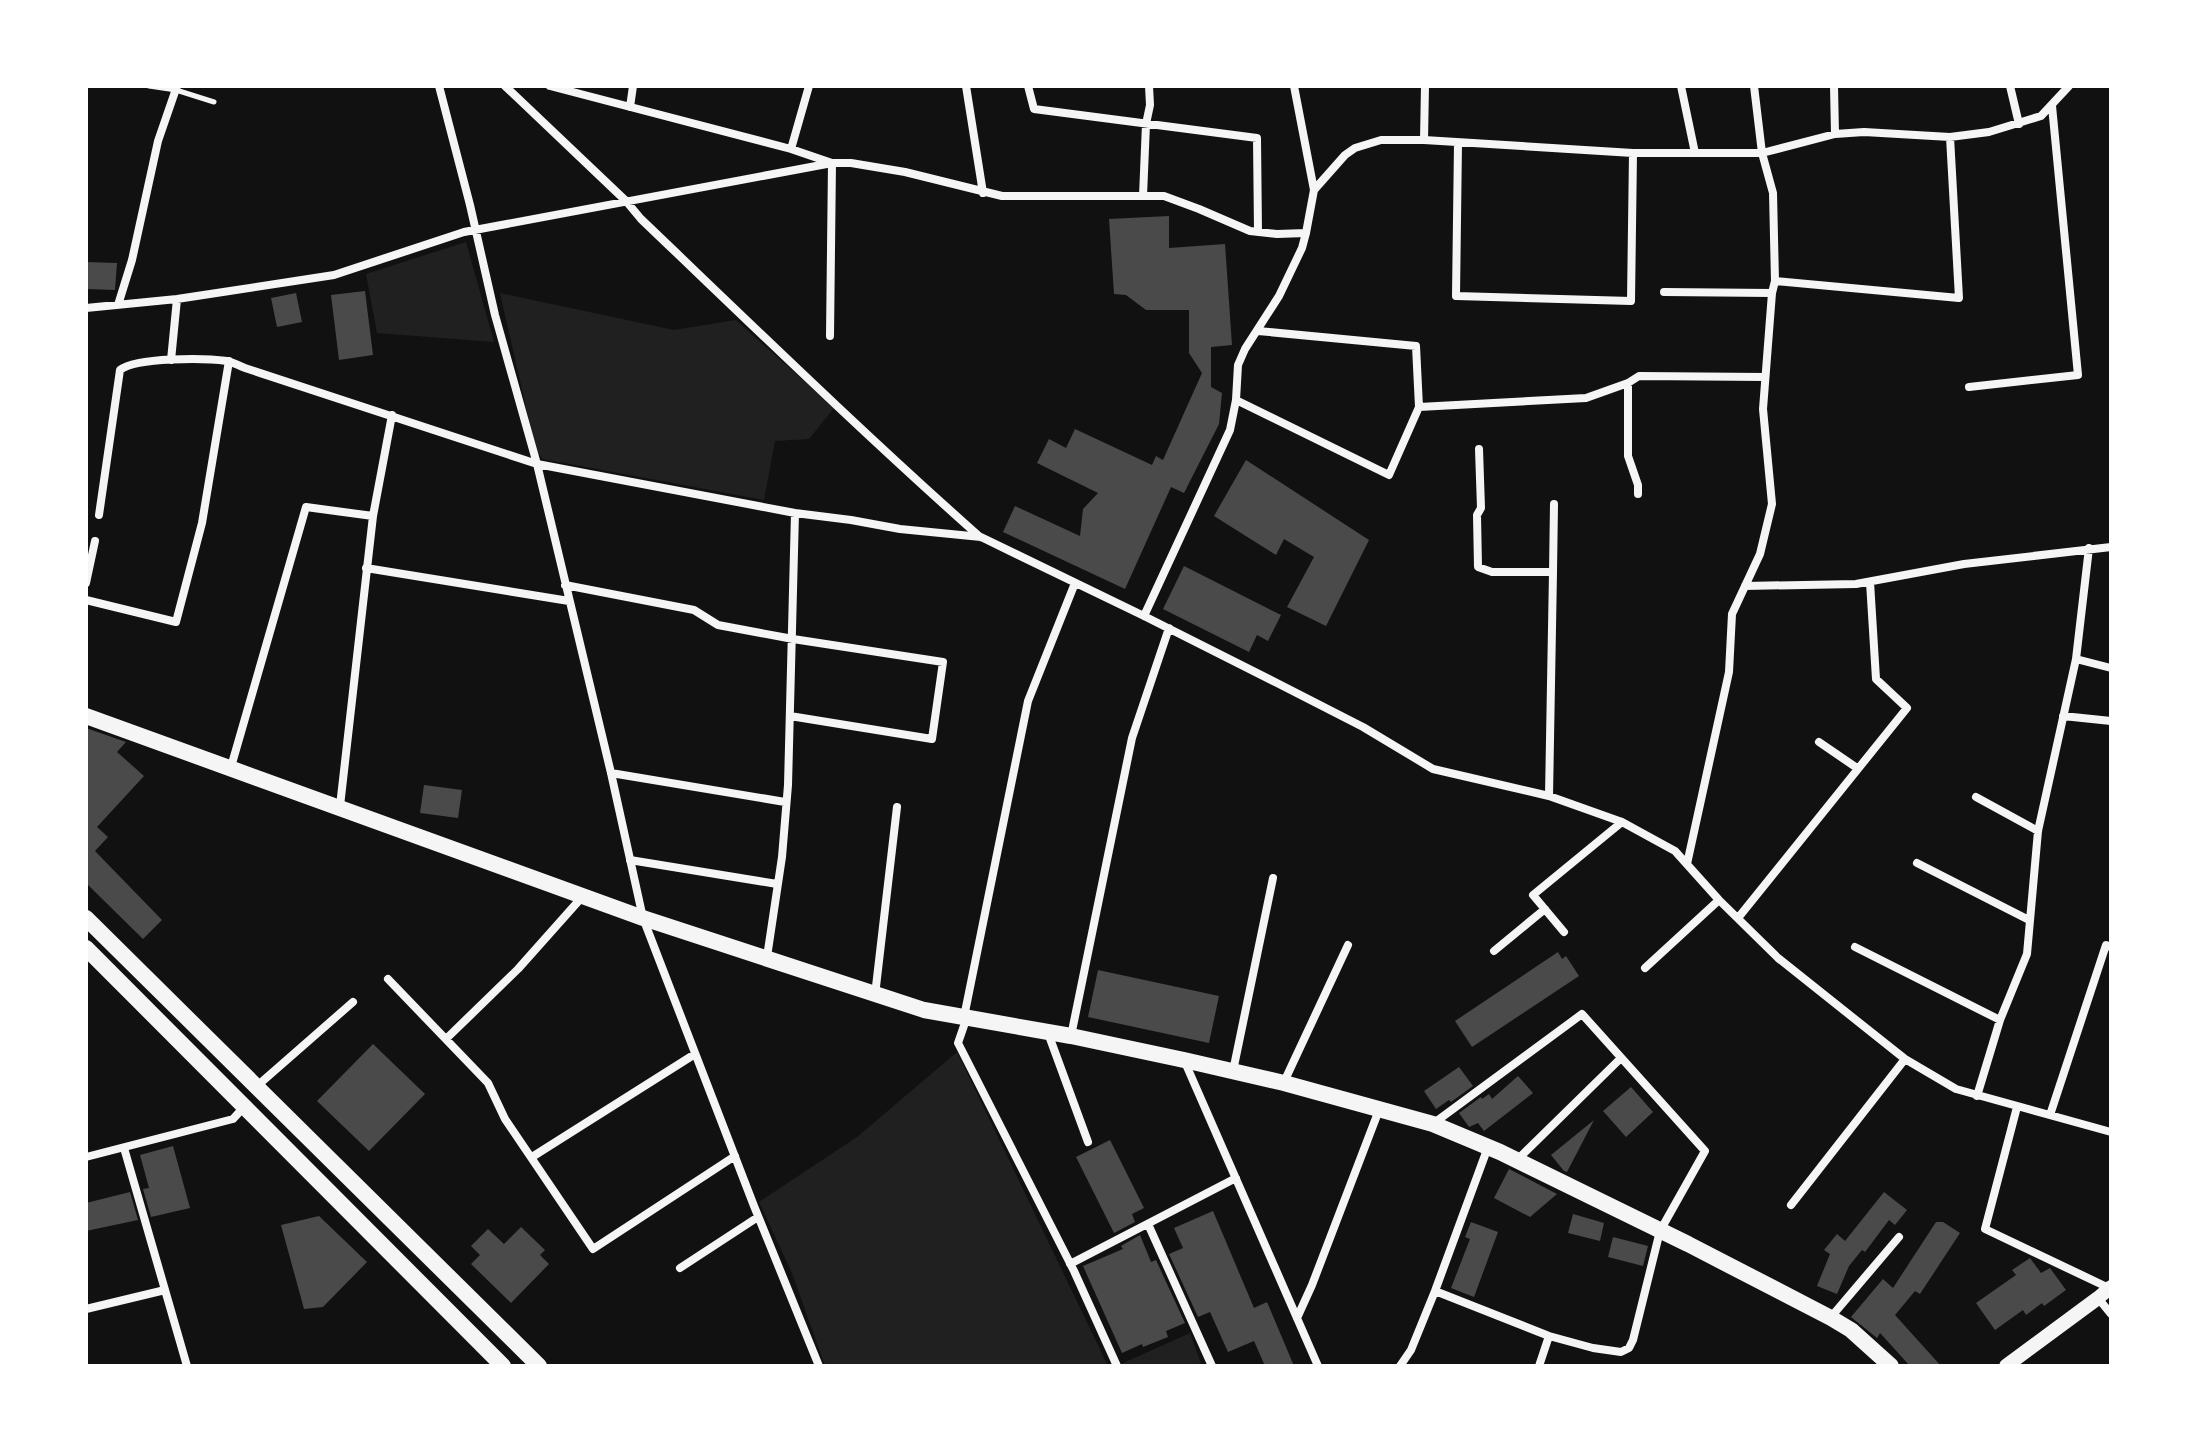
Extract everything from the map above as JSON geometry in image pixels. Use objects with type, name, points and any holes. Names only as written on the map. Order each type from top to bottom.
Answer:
[{"type":"main road","points":[[86,716],[643,918],[924,1010],[1184,1060],[1284,1083],[1433,1124],[1488,1146],[1831,1318],[1851,1330],[1891,1366]]},
{"type":"main road","points":[[86,918],[539,1366]]},
{"type":"main road","points":[[86,948],[503,1366]]},
{"type":"street","points":[[439,86],[495,315],[537,464],[643,918],[819,1366]]},
{"type":"street","points":[[505,86],[890,457],[981,537],[1363,727],[1433,769],[1549,796],[1622,822],[1675,851],[1778,958],[1905,1059],[1956,1089],[2111,1132]]},
{"type":"street","points":[[550,86],[791,149],[832,163]]},
{"type":"street","points":[[630,107],[633,86]]},
{"type":"street","points":[[791,149],[809,86]]},
{"type":"street","points":[[966,86],[983,193]]},
{"type":"street","points":[[1028,86],[1034,109],[1257,138],[1258,232]]},
{"type":"street","points":[[1143,196],[1149,86]]},
{"type":"street","points":[[1144,616],[1230,430],[1238,365],[1285,285],[1302,248],[1314,190],[1294,86]]},
{"type":"street","points":[[1424,140],[1425,86]]},
{"type":"street","points":[[1681,86],[1695,153]]},
{"type":"street","points":[[1687,864],[1729,672],[1732,614],[1760,554],[1772,504],[1763,409],[1775,281],[1773,193],[1762,153],[1754,86]]},
{"type":"street","points":[[1834,86],[1835,134]]},
{"type":"street","points":[[2010,86],[2019,124]]},
{"type":"street","points":[[1314,190],[1334,166],[1355,148],[1381,140],[1633,153],[1762,153],[1835,134],[1950,137],[1989,132],[2041,116],[2069,86]]},
{"type":"street","points":[[118,305],[132,260],[158,141],[177,88]]},
{"type":"street","points":[[1969,387],[2078,375],[2052,106]]},
{"type":"street","points":[[1775,281],[1959,298],[1950,137]]},
{"type":"street","points":[[1458,143],[1456,296],[1631,301],[1633,153]]},
{"type":"street","points":[[830,336],[832,163]]},
{"type":"street","points":[[86,308],[177,299],[334,275],[464,232],[832,163],[905,172],[1002,196],[1164,196],[1258,232],[1306,233]]},
{"type":"street","points":[[1664,292],[1772,293]]},
{"type":"street","points":[[171,360],[177,299]]},
{"type":"street","points":[[1236,400],[1389,475],[1419,407],[1416,346],[1258,331]]},
{"type":"street","points":[[99,515],[120,370],[128,364],[171,360],[229,361],[537,464],[795,513],[900,529],[981,537]]},
{"type":"street","points":[[86,600],[176,622],[202,523],[229,361]]},
{"type":"street","points":[[1419,407],[1586,398],[1639,376],[1765,377]]},
{"type":"street","points":[[1628,383],[1628,456],[1638,494]]},
{"type":"street","points":[[340,806],[366,568],[392,415]]},
{"type":"street","points":[[1479,449],[1481,508],[1477,515],[1478,567],[1492,572],[1553,572]]},
{"type":"street","points":[[1549,796],[1554,504]]},
{"type":"street","points":[[231,767],[306,507],[373,516]]},
{"type":"street","points":[[767,957],[785,833],[795,513]]},
{"type":"street","points":[[86,583],[95,541]]},
{"type":"street","points":[[1745,586],[1856,584],[1964,564],[2111,547]]},
{"type":"street","points":[[1977,1096],[2000,1020],[2027,954],[2038,831],[2076,659],[2089,548]]},
{"type":"street","points":[[366,568],[569,601]]},
{"type":"street","points":[[1738,918],[1907,708],[1876,679],[1870,582]]},
{"type":"street","points":[[1075,583],[1028,701],[958,1043],[1070,1264],[1117,1366]]},
{"type":"street","points":[[565,585],[694,610],[718,625],[943,662],[932,739],[790,716]]},
{"type":"street","points":[[1071,1036],[1132,738],[1169,628]]},
{"type":"street","points":[[2076,659],[2111,668]]},
{"type":"street","points":[[2063,716],[2111,721]]},
{"type":"street","points":[[1819,742],[1857,768]]},
{"type":"street","points":[[611,773],[785,802]]},
{"type":"street","points":[[1976,797],[2038,831]]},
{"type":"street","points":[[875,995],[897,807]]},
{"type":"street","points":[[1564,932],[1533,895],[1622,822]]},
{"type":"street","points":[[630,860],[777,884]]},
{"type":"street","points":[[1917,863],[2029,920]]},
{"type":"street","points":[[1232,1071],[1273,878]]},
{"type":"street","points":[[446,1039],[518,969],[583,896]]},
{"type":"street","points":[[1645,968],[1719,900]]},
{"type":"street","points":[[1494,951],[1545,909]]},
{"type":"street","points":[[1284,1083],[1348,945]]},
{"type":"street","points":[[2050,1115],[2106,945],[2111,947]]},
{"type":"street","points":[[1855,947],[2000,1020]]},
{"type":"street","points":[[388,979],[488,1083],[505,1119],[593,1249],[735,1156]]},
{"type":"street","points":[[257,1086],[353,1002]]},
{"type":"street","points":[[1433,1124],[1582,1014],[1705,1151],[1660,1231],[1629,1348],[1611,1352],[1549,1336],[1435,1291]]},
{"type":"street","points":[[1048,1032],[1088,1142]]},
{"type":"street","points":[[532,1157],[695,1054]]},
{"type":"street","points":[[1516,1160],[1621,1058]]},
{"type":"street","points":[[1791,1205],[1905,1059]]},
{"type":"street","points":[[1184,1060],[1318,1366]]},
{"type":"street","points":[[86,1157],[233,1119],[244,1107]]},
{"type":"street","points":[[2017,1107],[1985,1229],[2106,1291]]},
{"type":"street","points":[[1297,1318],[1380,1109]]},
{"type":"street","points":[[1400,1366],[1411,1350],[1435,1291],[1488,1146]]},
{"type":"street","points":[[124,1148],[187,1366]]},
{"type":"street","points":[[1070,1264],[1236,1178]]},
{"type":"street","points":[[680,1268],[758,1217]]},
{"type":"street","points":[[1148,1224],[1212,1366]]},
{"type":"street","points":[[1831,1318],[1899,1237]]},
{"type":"street","points":[[86,1309],[165,1290]]},
{"type":"street","points":[[2106,1291],[2111,1314]]},
{"type":"street","points":[[2006,1366],[2106,1291]]},
{"type":"street","points":[[1539,1366],[1549,1336]]},
{"type":"lane","points":[[149,86],[177,88],[214,102]]},
{"type":"shaded area","points":[[466,242],[494,342],[377,333],[366,274]]},
{"type":"shaded area","points":[[500,293],[674,330],[736,320],[834,408],[809,439],[775,441],[764,500],[543,459],[536,451]]},
{"type":"shaded area","points":[[957,1052],[1108,1366],[825,1366],[792,1273],[759,1202],[857,1137]]},
{"type":"shaded area","points":[[1190,1333],[1202,1366],[1125,1366],[1123,1363]]},
{"type":"building","points":[[1169,216],[1169,248],[1225,244],[1232,345],[1211,347],[1211,387],[1222,393],[1219,424],[1184,493],[1171,487],[1125,589],[1003,532],[1015,506],[1080,536],[1083,509],[1098,493],[1037,463],[1049,439],[1066,448],[1075,429],[1152,465],[1156,456],[1163,460],[1202,373],[1189,353],[1189,310],[1146,310],[1126,295],[1114,294],[1109,219]]},
{"type":"building","points":[[86,262],[117,263],[115,290],[86,289]]},
{"type":"building","points":[[365,291],[373,355],[339,360],[331,295]]},
{"type":"building","points":[[296,293],[302,322],[277,327],[271,298]]},
{"type":"building","points":[[1246,460],[1369,540],[1326,626],[1287,607],[1314,557],[1284,539],[1276,555],[1214,516]]},
{"type":"building","points":[[1184,566],[1281,615],[1268,641],[1257,635],[1249,652],[1163,609]]},
{"type":"building","points":[[86,728],[126,742],[117,752],[144,776],[97,827],[108,837],[95,851],[162,920],[143,939],[86,883]]},
{"type":"building","points":[[424,785],[462,790],[458,818],[420,813]]},
{"type":"building","points":[[1558,952],[1562,959],[1566,956],[1579,976],[1472,1047],[1455,1021]]},
{"type":"building","points":[[1098,970],[1219,996],[1209,1043],[1088,1017]]},
{"type":"building","points":[[373,1044],[425,1094],[369,1151],[317,1101]]},
{"type":"building","points":[[1459,1067],[1473,1086],[1436,1109],[1424,1091]]},
{"type":"building","points":[[1518,1076],[1533,1093],[1484,1131],[1478,1123],[1469,1127],[1459,1113],[1481,1097],[1489,1094],[1492,1099]]},
{"type":"building","points":[[1631,1087],[1653,1112],[1626,1137],[1603,1111]]},
{"type":"building","points":[[1594,1120],[1567,1172],[1564,1171],[1551,1155]]},
{"type":"building","points":[[1110,1140],[1144,1208],[1132,1214],[1135,1222],[1114,1233],[1076,1157]]},
{"type":"building","points":[[173,1146],[190,1208],[151,1217],[143,1189],[149,1188],[140,1155]]},
{"type":"building","points":[[1509,1169],[1557,1194],[1530,1217],[1494,1198]]},
{"type":"building","points":[[130,1192],[138,1220],[86,1231],[86,1203]]},
{"type":"building","points":[[1884,1192],[1907,1210],[1895,1225],[1889,1220],[1865,1252],[1862,1250],[1849,1266],[1837,1294],[1817,1286],[1830,1254],[1824,1250],[1837,1234],[1845,1241]]},
{"type":"building","points":[[1213,1211],[1254,1308],[1267,1302],[1294,1366],[1265,1366],[1254,1341],[1228,1352],[1210,1312],[1198,1317],[1169,1254],[1183,1248],[1174,1228]]},
{"type":"building","points":[[1573,1214],[1604,1223],[1600,1241],[1568,1233]]},
{"type":"building","points":[[319,1216],[367,1262],[323,1307],[304,1309],[281,1225]]},
{"type":"building","points":[[1471,1222],[1498,1232],[1474,1297],[1451,1288],[1470,1239],[1465,1237]]},
{"type":"building","points":[[1936,1222],[1943,1222],[1960,1233],[1920,1294],[1915,1291],[1895,1315],[1941,1366],[1910,1366],[1880,1333],[1877,1338],[1851,1317],[1883,1279],[1893,1288]]},
{"type":"building","points":[[521,1227],[545,1250],[540,1255],[549,1264],[511,1303],[471,1264],[480,1255],[471,1246],[488,1229],[504,1244]]},
{"type":"building","points":[[1140,1235],[1151,1262],[1156,1260],[1185,1323],[1166,1331],[1168,1337],[1122,1353],[1083,1266],[1123,1249],[1121,1246]]},
{"type":"building","points":[[1613,1237],[1648,1246],[1643,1266],[1608,1257]]},
{"type":"building","points":[[2030,1258],[2041,1273],[2050,1268],[2066,1290],[2026,1315],[2023,1310],[1995,1330],[1976,1303],[2016,1275],[2012,1270]]}]
